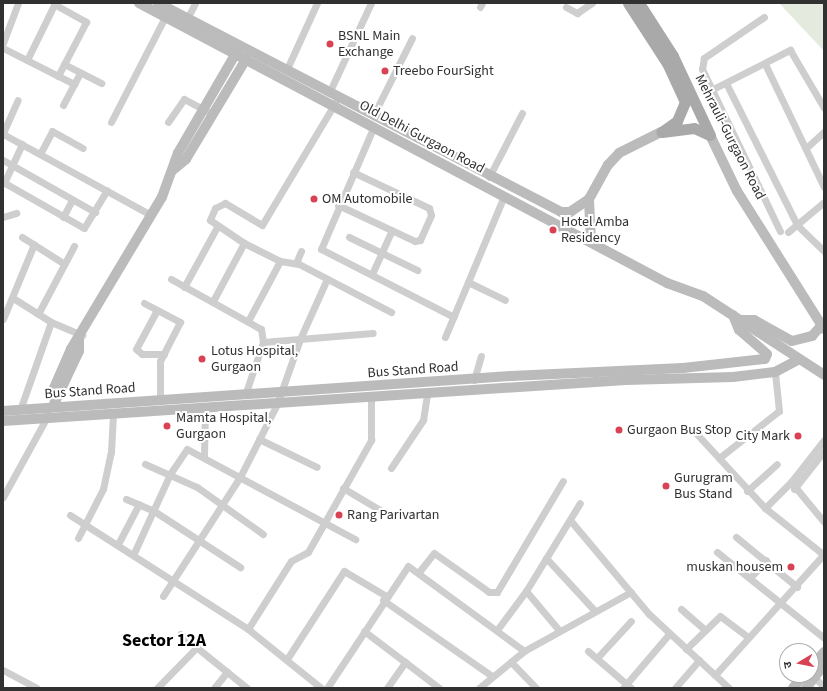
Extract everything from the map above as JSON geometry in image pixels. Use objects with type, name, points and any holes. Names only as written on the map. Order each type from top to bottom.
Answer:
[{"type":"main road","name":"Mehrauli-Gurgaon Road","points":[[628,3],[667,63],[686,102],[677,121],[661,132]]},
{"type":"main road","name":"Mehrauli-Gurgaon Road","points":[[639,3],[673,56],[710,135]]},
{"type":"main road","points":[[661,132],[694,128],[710,135]]},
{"type":"street","points":[[3,43],[18,3]]},
{"type":"street","name":"Old Delhi Gurgaon Road","points":[[139,3],[246,59],[334,99]]},
{"type":"street","name":"Old Delhi Gurgaon Road","points":[[158,3],[286,71],[374,121],[482,177],[561,212],[570,212],[589,199]]},
{"type":"street","points":[[187,19],[195,3]]},
{"type":"street","points":[[286,71],[317,3]]},
{"type":"street","points":[[371,3],[334,99],[262,224],[221,202],[209,218],[217,227],[244,243],[280,261],[296,264],[391,312]]},
{"type":"street","points":[[566,7],[578,13],[592,3]]},
{"type":"street","points":[[27,60],[55,4],[86,22],[58,76]]},
{"type":"street","points":[[111,122],[165,17]]},
{"type":"street","points":[[764,17],[704,58],[702,68],[711,90],[784,231],[797,225],[824,203]]},
{"type":"street","points":[[412,38],[374,121],[321,248],[454,317]]},
{"type":"street","points":[[3,48],[74,84]]},
{"type":"street","points":[[711,90],[765,64],[784,50],[795,53],[824,108]]},
{"type":"street","points":[[3,497],[47,418],[53,404],[54,388],[71,349],[80,338],[151,215],[173,170],[186,159],[210,112],[236,53]]},
{"type":"street","points":[[210,112],[246,59]]},
{"type":"street","points":[[64,64],[101,83]]},
{"type":"street","points":[[765,64],[824,187]]},
{"type":"street","points":[[63,105],[80,72]]},
{"type":"street","points":[[726,83],[797,225],[824,251]]},
{"type":"street","points":[[168,122],[184,99],[210,112]]},
{"type":"street","points":[[18,100],[3,134],[151,215]]},
{"type":"street","points":[[482,177],[522,113]]},
{"type":"street","points":[[40,154],[52,131],[83,148]]},
{"type":"street","points":[[591,242],[589,199],[613,157],[661,132]]},
{"type":"street","name":"Mehrauli-Gurgaon Road","points":[[710,135],[737,191],[823,326]]},
{"type":"street","points":[[806,148],[822,136]]},
{"type":"street","points":[[22,144],[4,182],[62,217],[84,228],[107,190]]},
{"type":"street","points":[[3,160],[95,212]]},
{"type":"street","points":[[338,205],[418,241],[430,210],[353,172]]},
{"type":"street","name":"Old Delhi Gurgaon Road","points":[[482,177],[504,196],[667,283],[693,292],[737,317],[798,360],[824,375]]},
{"type":"street","points":[[445,337],[504,196]]},
{"type":"street","points":[[62,217],[72,200]]},
{"type":"street","points":[[3,217],[16,213]]},
{"type":"street","points":[[184,287],[217,227]]},
{"type":"street","points":[[372,274],[392,230]]},
{"type":"street","points":[[349,237],[417,270]]},
{"type":"street","points":[[22,238],[63,263]]},
{"type":"street","points":[[213,301],[244,243]]},
{"type":"street","points":[[3,319],[13,298],[34,244]]},
{"type":"street","points":[[38,314],[63,263],[74,246]]},
{"type":"street","points":[[296,264],[301,251]]},
{"type":"street","points":[[248,321],[280,261]]},
{"type":"street","points":[[171,279],[261,329],[263,342],[245,395]]},
{"type":"street","points":[[163,596],[201,540],[240,477],[277,404],[300,340],[327,279]]},
{"type":"street","points":[[468,282],[505,300]]},
{"type":"street","points":[[13,298],[80,338]]},
{"type":"street","points":[[144,303],[180,322],[164,354],[158,370],[160,401]]},
{"type":"street","points":[[157,310],[136,349],[142,354],[164,354]]},
{"type":"street","points":[[737,317],[754,320],[792,341],[812,336],[823,326]]},
{"type":"street","name":"Bus Stand Road","points":[[3,410],[20,410],[53,404],[160,401],[474,380],[511,376],[683,368],[766,359],[767,354],[739,330],[737,317]]},
{"type":"street","points":[[20,410],[51,322]]},
{"type":"street","points":[[263,342],[373,333]]},
{"type":"street","points":[[474,380],[481,356]]},
{"type":"street","name":"Bus Stand Road","points":[[3,421],[775,372],[798,360]]},
{"type":"street","points":[[719,458],[779,411],[775,372]]},
{"type":"street","points":[[510,388],[511,376]]},
{"type":"street","points":[[391,468],[423,420],[427,395]]},
{"type":"street","points":[[248,629],[291,561],[304,556],[372,437],[371,398]]},
{"type":"street","points":[[204,456],[205,408]]},
{"type":"street","points":[[78,538],[103,489],[111,452],[113,415]]},
{"type":"street","points":[[694,431],[747,491],[765,508],[824,554],[797,587],[748,637],[715,675]]},
{"type":"street","points":[[259,439],[317,467]]},
{"type":"street","points":[[765,508],[792,480],[824,440]]},
{"type":"street","points":[[134,553],[170,474],[183,451],[190,449],[323,524],[355,539]]},
{"type":"street","points":[[794,489],[824,450]]},
{"type":"street","points":[[145,464],[170,474],[222,505],[263,534]]},
{"type":"street","points":[[747,491],[777,464]]},
{"type":"street","points":[[792,480],[794,489],[824,522]]},
{"type":"street","points":[[419,572],[434,553],[489,592],[497,592],[563,481]]},
{"type":"street","points":[[343,488],[380,510]]},
{"type":"street","points":[[126,499],[154,511],[201,540],[240,567]]},
{"type":"street","points":[[497,630],[526,591],[580,503]]},
{"type":"street","points":[[118,544],[139,504]]},
{"type":"street","points":[[70,515],[134,553],[248,629],[321,688]]},
{"type":"street","points":[[570,520],[669,634],[729,688]]},
{"type":"street","points":[[736,536],[797,587]]},
{"type":"street","points":[[717,552],[824,638]]},
{"type":"street","points":[[546,558],[594,610]]},
{"type":"street","points":[[750,578],[766,560]]},
{"type":"street","points":[[327,688],[385,598],[407,567],[419,572],[524,651]]},
{"type":"street","points":[[287,659],[344,571],[385,598],[492,676]]},
{"type":"street","points":[[526,591],[558,629]]},
{"type":"street","points":[[479,688],[524,651],[558,629],[631,592]]},
{"type":"street","points":[[680,609],[705,630]]},
{"type":"street","points":[[686,649],[720,616],[748,637]]},
{"type":"street","points":[[597,658],[631,621]]},
{"type":"street","points":[[364,631],[439,688]]},
{"type":"street","points":[[180,634],[247,688]]},
{"type":"street","points":[[588,651],[627,687],[669,634]]},
{"type":"street","points":[[157,688],[196,648]]},
{"type":"street","points":[[675,688],[699,660]]},
{"type":"street","points":[[387,688],[405,662]]},
{"type":"street","points":[[511,662],[530,686]]},
{"type":"street","points":[[3,670],[36,688]]},
{"type":"street","points":[[214,688],[226,672]]},
{"type":"shaded area","points":[[779,3],[824,3],[824,51]]},
{"type":"place","name":"BSNL Main Exchange","points":[[330,44]]},
{"type":"place","name":"Treebo FourSight","points":[[385,71]]},
{"type":"place","name":"OM Automobile","points":[[314,199]]},
{"type":"place","name":"Hotel Amba Residency","points":[[553,230]]},
{"type":"place","name":"Lotus Hospital, Gurgaon","points":[[202,359]]},
{"type":"place","name":"Mamta Hospital, Gurgaon","points":[[167,426]]},
{"type":"place","name":"Gurgaon Bus Stop","points":[[619,430]]},
{"type":"place","name":"City Mark","points":[[798,436]]},
{"type":"place","name":"Gurugram Bus Stand","points":[[666,486]]},
{"type":"place","name":"Rang Parivartan","points":[[339,515]]},
{"type":"place","name":"muskan housem","points":[[791,567]]},
{"type":"district","name":"Sector 12A","points":[[164,641]]}]
